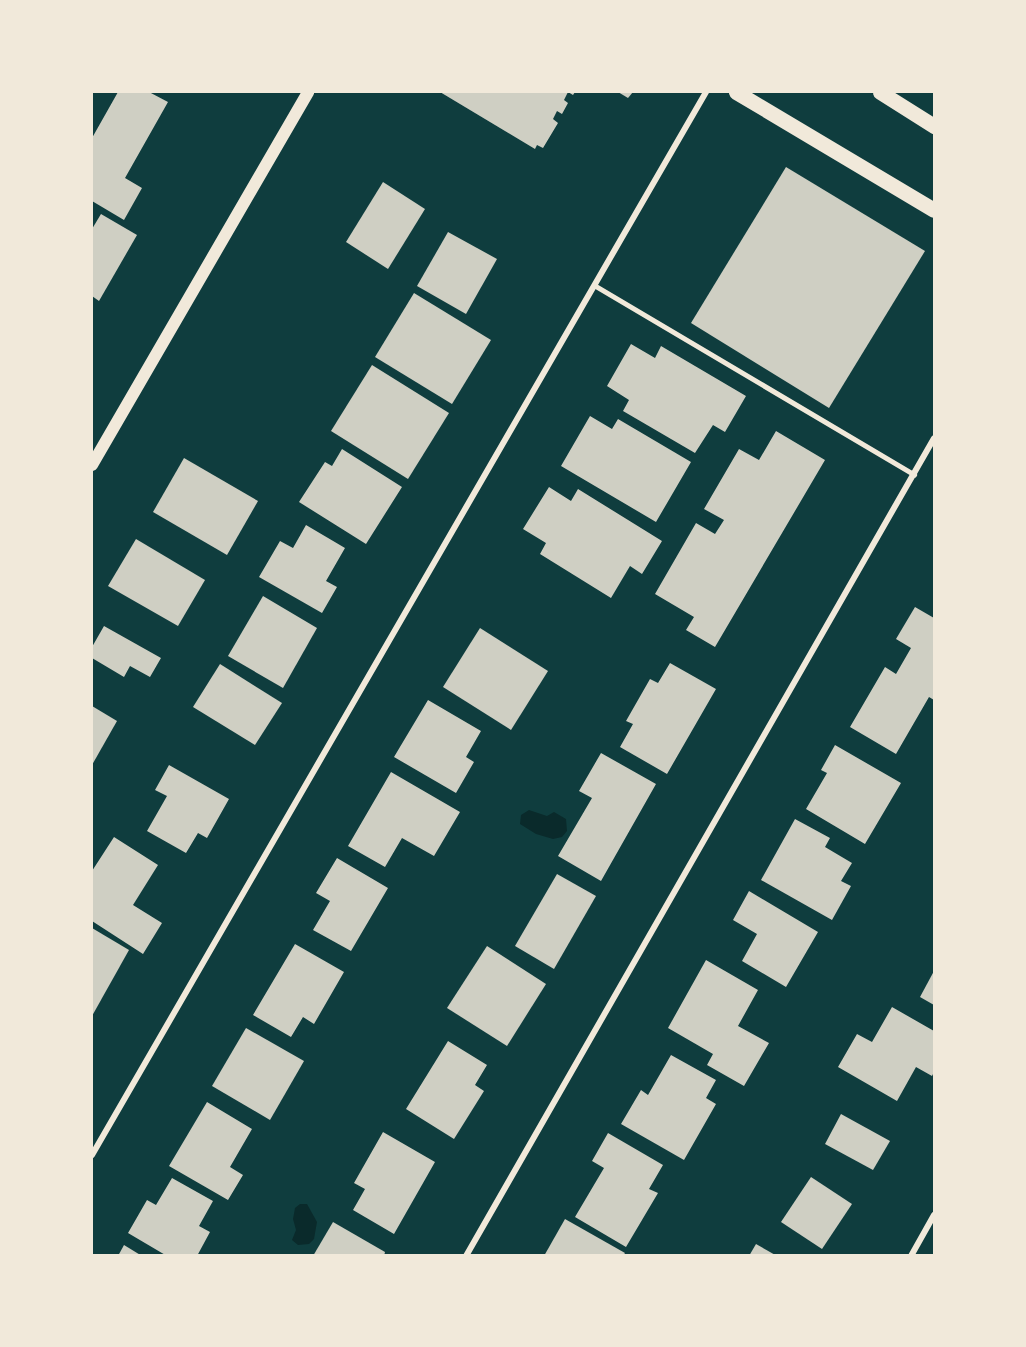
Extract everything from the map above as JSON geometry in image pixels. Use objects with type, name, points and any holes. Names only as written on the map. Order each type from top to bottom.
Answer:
[{"type":"main road","points":[[92,465],[308,92]]},
{"type":"main road","points":[[736,92],[934,210]]},
{"type":"main road","points":[[880,92],[934,126]]},
{"type":"street","points":[[92,1155],[706,92]]},
{"type":"street","points":[[466,1256],[934,438]]},
{"type":"street","points":[[911,1256],[934,1215]]},
{"type":"lane","points":[[594,285],[914,474]]},
{"type":"water","points":[[529,810],[547,816],[554,812],[566,819],[567,831],[562,837],[553,839],[536,834],[520,824],[521,815]]},
{"type":"water","points":[[300,1204],[307,1204],[317,1222],[314,1239],[309,1244],[298,1245],[292,1240],[296,1230],[293,1219],[295,1208]]},
{"type":"building","points":[[118,92],[149,92],[168,102],[125,178],[142,188],[124,220],[92,201],[92,138]]},
{"type":"building","points":[[440,92],[568,92],[564,100],[568,103],[562,114],[557,111],[553,119],[558,123],[543,148],[537,145],[535,149]]},
{"type":"building","points":[[618,92],[633,92],[628,98]]},
{"type":"building","points":[[786,167],[925,251],[829,408],[691,323]]},
{"type":"building","points":[[383,182],[425,209],[388,269],[346,242]]},
{"type":"building","points":[[101,214],[137,235],[99,301],[92,296],[92,229]]},
{"type":"building","points":[[448,232],[497,259],[466,314],[417,286]]},
{"type":"building","points":[[414,293],[491,340],[452,404],[375,357]]},
{"type":"building","points":[[631,344],[655,358],[661,346],[746,396],[725,432],[713,425],[695,453],[623,411],[629,400],[607,386]]},
{"type":"building","points":[[372,365],[449,413],[408,479],[331,431]]},
{"type":"building","points":[[590,416],[612,429],[618,419],[691,462],[656,522],[561,466]]},
{"type":"building","points":[[776,431],[825,460],[715,647],[686,630],[694,617],[655,594],[696,523],[715,534],[724,520],[704,509],[739,449],[759,460]]},
{"type":"building","points":[[342,449],[402,487],[366,544],[299,502],[325,462],[332,466]]},
{"type":"building","points":[[184,458],[258,501],[227,555],[153,512]]},
{"type":"building","points":[[549,487],[571,501],[578,489],[662,541],[642,574],[630,566],[611,598],[540,554],[546,543],[523,529]]},
{"type":"building","points":[[306,525],[345,548],[326,581],[337,587],[322,613],[259,577],[280,541],[293,548]]},
{"type":"building","points":[[136,539],[205,580],[178,626],[108,586]]},
{"type":"building","points":[[263,596],[317,628],[283,688],[228,656]]},
{"type":"building","points":[[915,607],[934,618],[934,700],[929,697],[896,754],[850,727],[885,667],[896,674],[911,648],[896,639]]},
{"type":"building","points":[[104,626],[161,658],[150,677],[130,666],[124,677],[92,658],[92,647]]},
{"type":"building","points":[[480,628],[548,671],[511,730],[443,687]]},
{"type":"building","points":[[670,663],[716,689],[667,774],[620,747],[633,724],[626,721],[650,679],[658,683]]},
{"type":"building","points":[[220,664],[282,703],[255,745],[193,707]]},
{"type":"building","points":[[428,700],[481,731],[466,757],[474,762],[456,793],[394,757]]},
{"type":"building","points":[[92,706],[117,721],[92,765]]},
{"type":"building","points":[[835,745],[901,783],[865,844],[806,809],[827,773],[821,770]]},
{"type":"building","points":[[601,753],[656,784],[601,881],[558,856],[592,798],[579,791]]},
{"type":"building","points":[[169,765],[229,799],[207,838],[198,833],[186,853],[147,831],[167,796],[155,790]]},
{"type":"building","points":[[391,772],[460,812],[434,856],[402,838],[385,867],[348,846]]},
{"type":"building","points":[[795,819],[830,838],[825,847],[852,863],[841,881],[851,886],[832,920],[761,880]]},
{"type":"building","points":[[114,837],[158,865],[133,905],[162,923],[143,954],[92,921],[92,871]]},
{"type":"building","points":[[337,858],[388,888],[351,951],[313,930],[330,901],[316,893]]},
{"type":"building","points":[[557,874],[596,896],[554,969],[515,946]]},
{"type":"building","points":[[749,891],[818,932],[786,987],[742,961],[757,934],[733,920]]},
{"type":"building","points":[[92,928],[129,950],[92,1016]]},
{"type":"building","points":[[295,944],[344,972],[314,1024],[303,1017],[291,1037],[253,1015]]},
{"type":"building","points":[[487,946],[546,984],[507,1046],[447,1008]]},
{"type":"building","points":[[706,960],[758,990],[738,1026],[769,1043],[744,1086],[707,1065],[713,1054],[668,1028]]},
{"type":"building","points":[[934,971],[934,1005],[920,997]]},
{"type":"building","points":[[892,1007],[934,1031],[934,1072],[932,1076],[916,1067],[897,1101],[838,1067],[857,1034],[872,1042]]},
{"type":"building","points":[[246,1028],[304,1061],[270,1120],[212,1086]]},
{"type":"building","points":[[448,1041],[487,1065],[475,1085],[484,1091],[454,1139],[406,1109]]},
{"type":"building","points":[[671,1055],[716,1080],[706,1098],[716,1104],[684,1160],[621,1124],[641,1090],[648,1095]]},
{"type":"building","points":[[207,1102],[252,1129],[230,1167],[243,1175],[228,1200],[169,1166]]},
{"type":"building","points":[[841,1114],[890,1141],[873,1170],[825,1144]]},
{"type":"building","points":[[383,1132],[435,1162],[394,1234],[353,1210],[365,1189],[354,1183]]},
{"type":"building","points":[[608,1133],[663,1165],[649,1189],[658,1193],[626,1247],[575,1217],[604,1168],[592,1161]]},
{"type":"building","points":[[811,1177],[852,1204],[822,1249],[781,1222]]},
{"type":"building","points":[[172,1178],[213,1201],[199,1226],[210,1232],[197,1256],[167,1256],[128,1233],[147,1200],[156,1205]]},
{"type":"building","points":[[565,1219],[625,1253],[623,1256],[544,1256]]},
{"type":"building","points":[[333,1222],[385,1252],[384,1256],[313,1256]]},
{"type":"building","points":[[756,1244],[777,1256],[749,1256]]},
{"type":"building","points":[[124,1245],[142,1256],[118,1256]]}]
